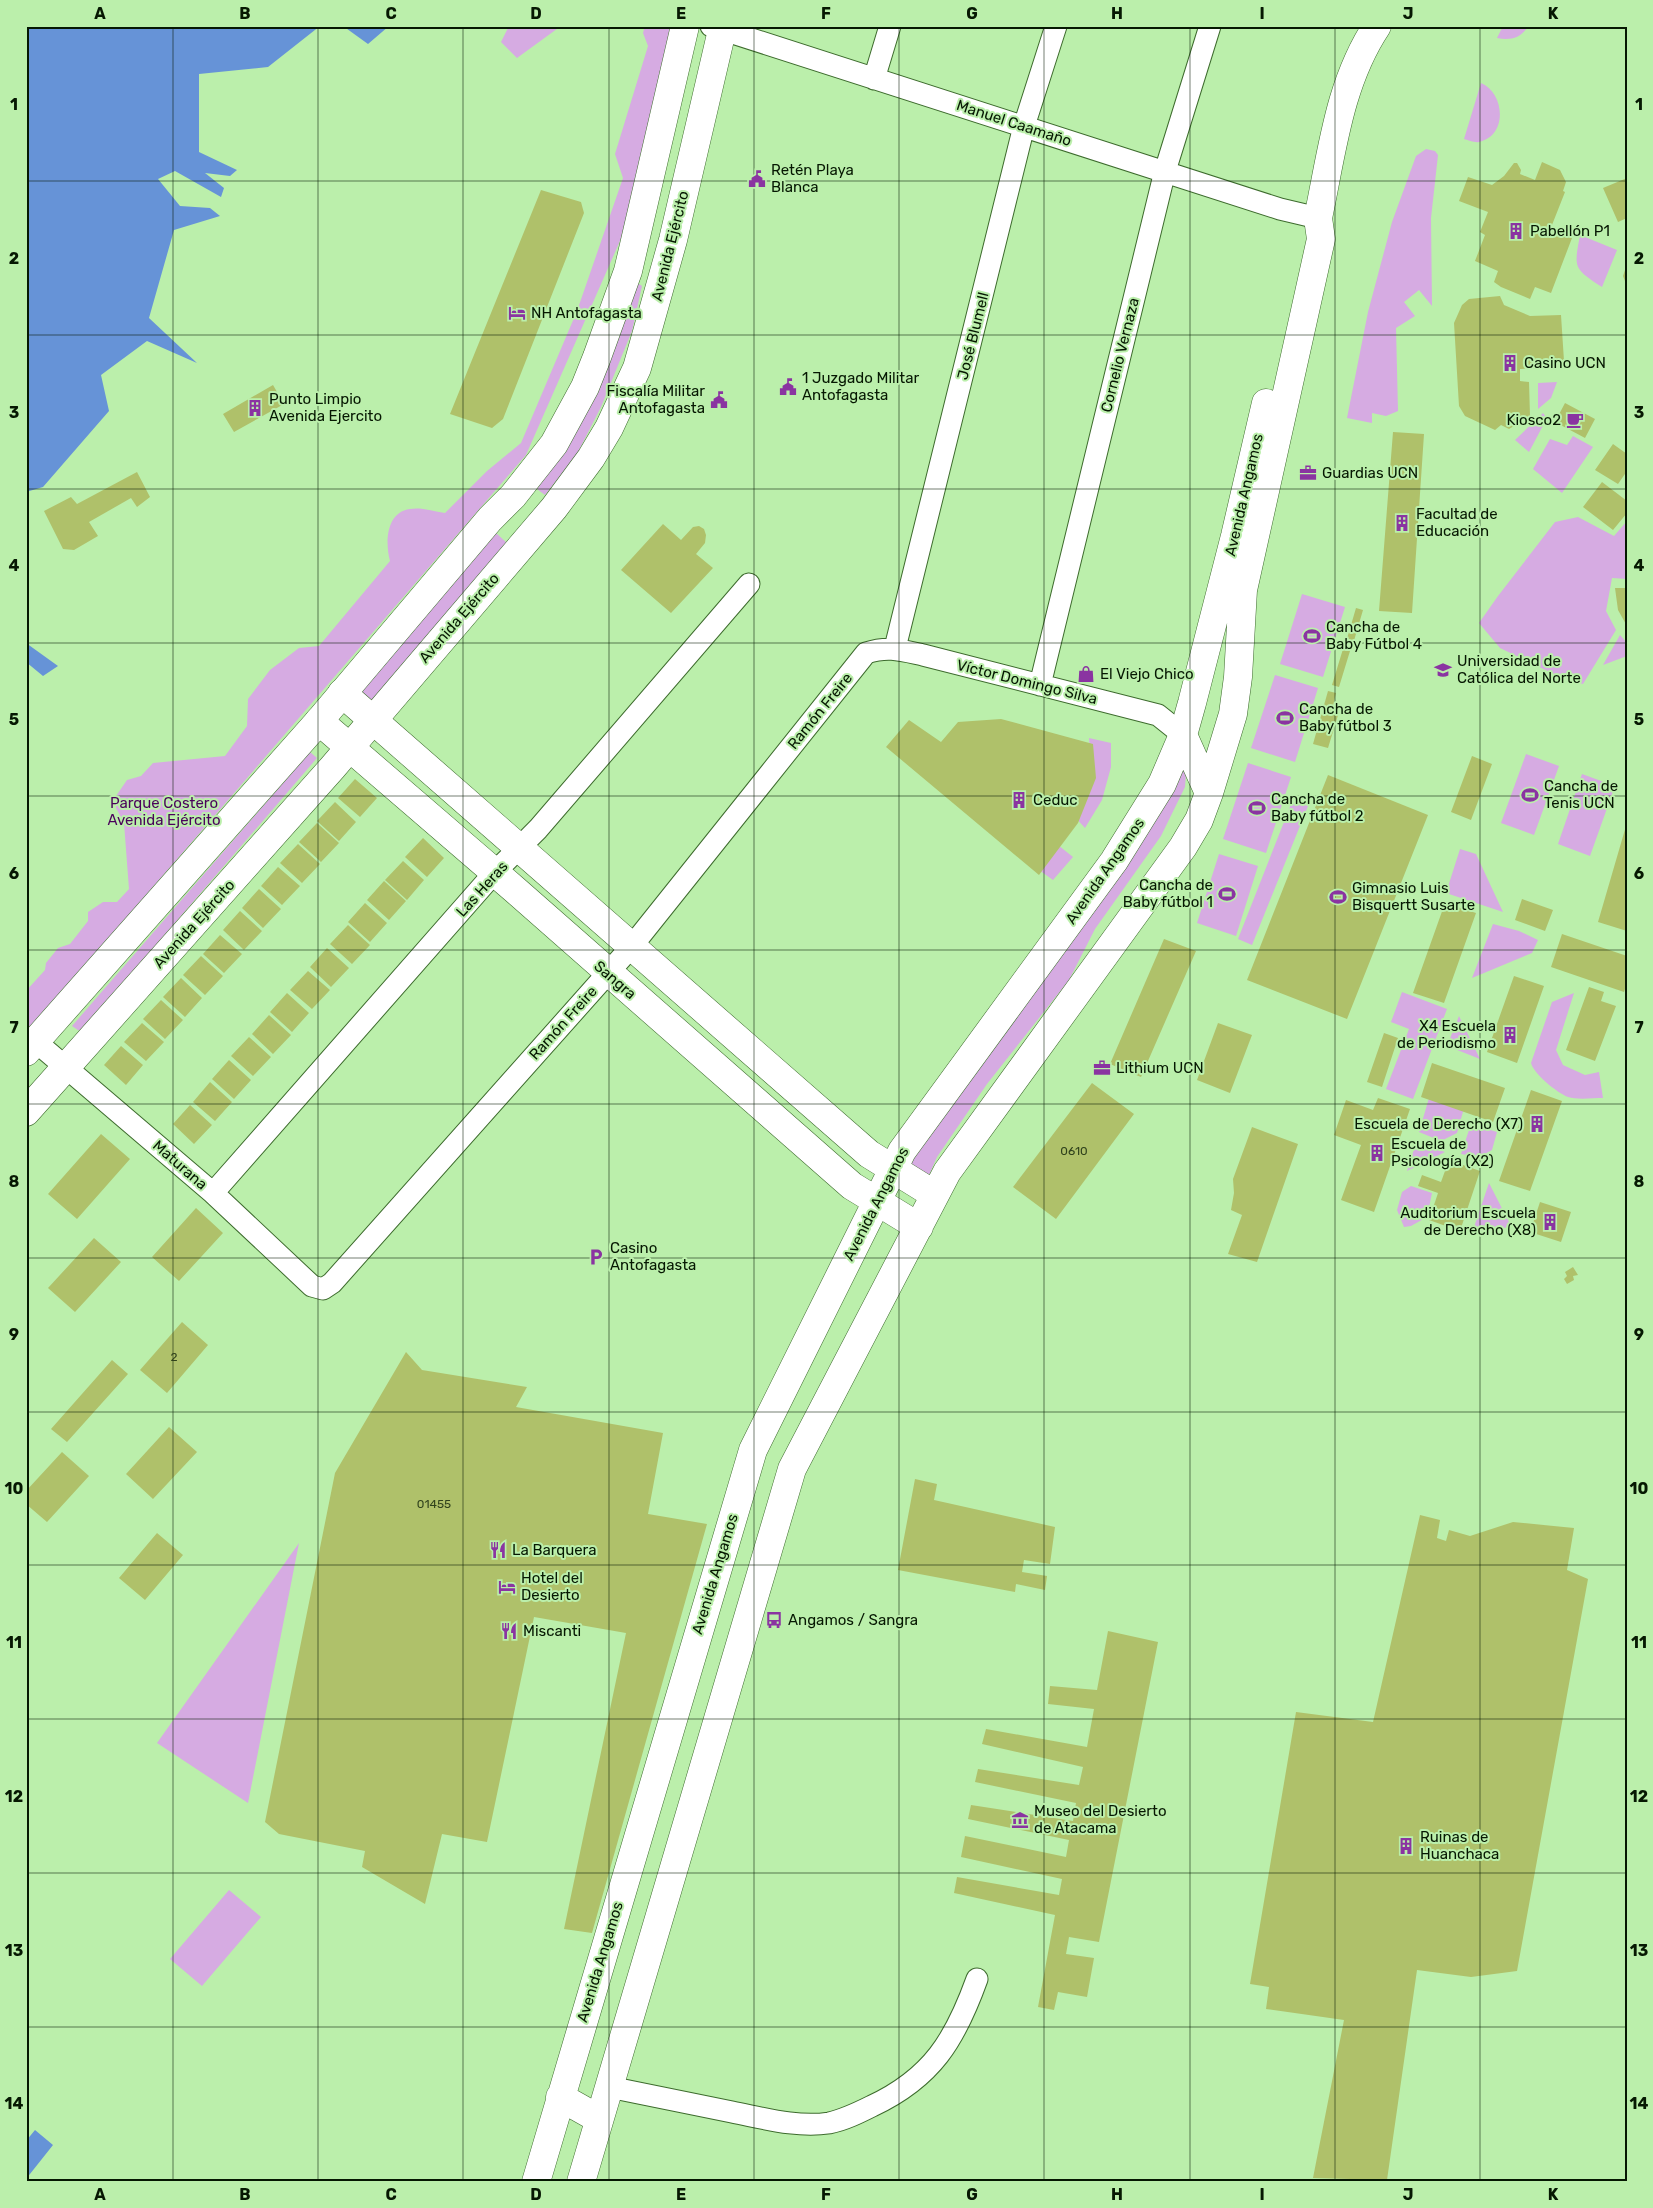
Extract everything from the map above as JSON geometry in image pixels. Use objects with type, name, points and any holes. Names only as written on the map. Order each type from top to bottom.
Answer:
[{"type":"main road","points":[[31,1047],[319,721],[490,519],[534,470],[554,444],[570,416],[597,357],[628,271],[650,167],[685,26]]},
{"type":"main road","name":"Avenida Ejército","points":[[26,1112],[350,747],[554,508],[591,458],[610,428],[637,368],[654,311],[673,240],[719,28]]},
{"type":"main road","name":"Avenida Angamos","points":[[585,2169],[792,1469],[947,1172],[1183,847],[1199,820],[1209,793],[1233,714],[1238,677],[1242,590],[1321,239],[1318,218],[1346,89],[1371,32]]},
{"type":"main road","name":"Avenida Angamos","points":[[536,2182],[753,1450],[902,1151],[1114,861],[1162,784],[1183,735],[1235,536],[1304,236],[1318,218]]},
{"type":"main road","points":[[342,693],[869,1154],[935,1195]]},
{"type":"main road","name":"Sangra","points":[[319,721],[495,872],[852,1186],[919,1227]]},
{"type":"main road","points":[[1183,735],[1209,793]]},
{"type":"main road","points":[[560,2097],[599,2119]]},
{"type":"main road","points":[[550,2136],[585,2169]]},
{"type":"street","points":[[874,79],[890,26]]},
{"type":"street","name":"José Blumell","points":[[895,648],[1024,126],[1056,26]]},
{"type":"street","name":"Cornelio Vernaza","points":[[1040,685],[1165,171],[1210,26]]},
{"type":"street","name":"Manuel Caamaño","points":[[719,28],[1280,209],[1318,218]]},
{"type":"street","name":"Las Heras","points":[[212,1193],[495,872],[538,829],[749,584]]},
{"type":"street","name":"Víctor Domingo Silva","points":[[866,654],[881,648],[895,648],[1158,715],[1183,735]]},
{"type":"street","name":"Ramón Freire","points":[[323,1289],[332,1283],[632,946],[866,654]]},
{"type":"street","name":"Maturana","points":[[31,1047],[67,1068],[212,1193],[312,1286],[323,1289]]},
{"type":"street","points":[[608,2087],[790,2123],[829,2123],[856,2114],[883,2101],[910,2084],[933,2064],[965,2014],[977,1979]]},
{"type":"green space","points":[[509,26],[561,26],[517,58],[501,42]]},
{"type":"green space","name":"Parque Costero Avenida Ejército","points":[[645,26],[675,26],[623,234],[526,455],[26,1034],[26,991],[45,970],[46,963],[58,948],[70,944],[88,921],[88,912],[103,902],[117,902],[129,889],[124,823],[116,808],[116,796],[127,780],[141,776],[153,763],[225,756],[247,726],[248,699],[270,670],[299,648],[319,646],[390,561],[388,554],[389,529],[396,516],[402,511],[410,509],[445,513],[487,471],[521,443],[577,311],[623,178],[615,154],[648,46],[643,33]]},
{"type":"green space","points":[[1503,26],[1528,26],[1515,38],[1497,38]]},
{"type":"green space","points":[[1481,83],[1489,88],[1495,96],[1499,104],[1500,114],[1495,132],[1488,138],[1476,142],[1464,139]]},
{"type":"green space","points":[[1426,149],[1435,151],[1438,155],[1431,218],[1432,306],[1419,290],[1404,302],[1415,316],[1396,328],[1398,411],[1386,416],[1372,413],[1372,423],[1347,418],[1368,312],[1392,222],[1416,156]]},
{"type":"green space","points":[[1580,235],[1617,250],[1602,287],[1585,276],[1578,266],[1577,254]]},
{"type":"green space","points":[[636,282],[642,286],[632,331],[601,407],[576,456],[545,495],[537,489],[567,445]]},
{"type":"green space","points":[[1557,382],[1551,398],[1538,409],[1538,383]]},
{"type":"green space","points":[[1543,413],[1547,418],[1529,452],[1515,440]]},
{"type":"green space","points":[[1573,436],[1593,447],[1562,493],[1533,469],[1550,439],[1567,445]]},
{"type":"green space","points":[[1578,517],[1614,536],[1627,521],[1627,579],[1612,578],[1606,611],[1616,630],[1583,684],[1558,676],[1500,648],[1479,623],[1555,522]]},
{"type":"green space","points":[[496,533],[507,543],[367,706],[356,696]]},
{"type":"green space","name":"Cancha de Baby Fútbol 4","points":[[1302,594],[1345,607],[1323,677],[1280,664]]},
{"type":"green space","points":[[1620,635],[1627,643],[1627,656],[1603,665]]},
{"type":"green space","name":"Cancha de Baby fútbol 3","points":[[1275,675],[1318,688],[1295,762],[1251,748]]},
{"type":"green space","points":[[1089,738],[1111,743],[1111,767],[1102,800],[1085,828],[1073,815],[1091,761]]},
{"type":"green space","points":[[310,752],[317,758],[81,1032],[72,1026]]},
{"type":"green space","name":"Cancha de Tenis UCN","points":[[1526,754],[1559,766],[1534,835],[1501,823]]},
{"type":"green space","name":"Cancha de Baby fútbol 2","points":[[1248,763],[1291,777],[1266,853],[1223,839]]},
{"type":"green space","points":[[1182,766],[1186,773],[1185,787],[1161,836],[1095,929],[1069,980],[987,1084],[937,1157],[929,1175],[923,1176],[911,1167],[910,1159]]},
{"type":"green space","name":"Cancha de Tenis UCN","points":[[1582,774],[1615,786],[1590,856],[1558,844]]},
{"type":"green space","points":[[1293,799],[1308,806],[1252,945],[1238,939]]},
{"type":"green space","points":[[1058,845],[1073,857],[1053,880],[1039,870]]},
{"type":"green space","points":[[1460,849],[1476,854],[1503,912],[1446,893]]},
{"type":"green space","name":"Cancha de Baby fútbol 1","points":[[1219,854],[1258,866],[1236,936],[1197,923]]},
{"type":"green space","points":[[1493,924],[1519,931],[1538,940],[1532,953],[1472,978]]},
{"type":"green space","points":[[1402,992],[1447,1009],[1413,1099],[1386,1089],[1409,1029],[1391,1022]]},
{"type":"green space","points":[[1574,993],[1556,1050],[1563,1065],[1585,1075],[1599,1072],[1603,1098],[1580,1099],[1568,1097],[1546,1082],[1536,1072],[1531,1063],[1552,1002]]},
{"type":"green space","points":[[1459,1016],[1480,1059],[1447,1046]]},
{"type":"green space","points":[[1429,1098],[1464,1108],[1457,1133],[1441,1141],[1419,1132]]},
{"type":"green space","points":[[1471,1124],[1497,1132],[1492,1150],[1479,1157],[1461,1154]]},
{"type":"green space","points":[[1416,1143],[1445,1152],[1407,1171]]},
{"type":"green space","points":[[1489,1183],[1511,1226],[1490,1232],[1473,1230]]},
{"type":"green space","points":[[1411,1186],[1432,1193],[1427,1217],[1411,1226],[1404,1227],[1397,1210],[1402,1192]]},
{"type":"green space","points":[[299,1543],[248,1803],[157,1743]]},
{"type":"green space","points":[[229,1890],[261,1917],[202,1986],[170,1959]]},
{"type":"water","points":[[26,26],[320,26],[268,67],[199,74],[199,152],[237,170],[230,176],[205,173],[224,188],[221,197],[175,171],[158,179],[180,206],[210,208],[220,216],[174,230],[149,318],[197,363],[147,341],[101,375],[109,411],[43,487],[26,492]]},
{"type":"water","points":[[343,26],[389,26],[368,44]]},
{"type":"water","points":[[26,643],[58,666],[43,676],[26,662]]},
{"type":"water","points":[[35,2130],[53,2145],[26,2179],[26,2141]]},
{"type":"building","name":"Pabellón P1","points":[[1542,162],[1560,170],[1566,182],[1563,191],[1565,192],[1550,230],[1572,238],[1551,293],[1535,287],[1530,299],[1501,287],[1494,282],[1498,271],[1475,261],[1485,235],[1480,232],[1488,212],[1459,201],[1468,177],[1492,185],[1504,176],[1514,163],[1517,163],[1521,170],[1520,174],[1535,180]]},
{"type":"building","points":[[1627,178],[1627,218],[1618,222],[1603,188]]},
{"type":"building","name":"NH Antofagasta","points":[[541,190],[581,202],[584,213],[503,419],[492,428],[450,414]]},
{"type":"building","points":[[1627,264],[1627,286],[1623,276]]},
{"type":"building","name":"Casino UCN","points":[[1500,296],[1504,305],[1530,316],[1561,315],[1564,361],[1559,367],[1520,369],[1520,381],[1529,382],[1530,416],[1509,429],[1501,425],[1495,430],[1465,416],[1459,406],[1454,323],[1462,305],[1469,299]]},
{"type":"building","name":"Punto Limpio Avenida Ejercito","points":[[273,385],[284,404],[234,432],[223,414]]},
{"type":"building","name":"Kiosco2","points":[[1565,403],[1595,419],[1585,438],[1555,422]]},
{"type":"building","name":"Facultad de Educación","points":[[1393,432],[1424,434],[1412,613],[1379,611]]},
{"type":"building","points":[[1613,444],[1627,454],[1627,471],[1618,484],[1595,470]]},
{"type":"building","points":[[137,472],[150,497],[137,507],[131,498],[89,522],[98,536],[74,550],[63,549],[44,511],[71,497],[77,504]]},
{"type":"building","points":[[1602,482],[1627,501],[1627,513],[1613,530],[1583,507]]},
{"type":"building","points":[[663,524],[681,540],[693,527],[699,526],[704,529],[706,535],[705,543],[696,554],[713,568],[671,613],[621,570]]},
{"type":"building","points":[[1615,588],[1627,588],[1627,626],[1618,610]]},
{"type":"building","points":[[1356,608],[1363,610],[1353,644],[1346,642]]},
{"type":"building","points":[[1343,649],[1350,651],[1339,687],[1332,685]]},
{"type":"building","points":[[1328,691],[1336,693],[1332,710],[1339,712],[1328,748],[1313,744]]},
{"type":"building","name":"Ceduc","points":[[1001,719],[1093,744],[1096,778],[1078,823],[1039,875],[886,747],[909,720],[941,742],[958,722]]},
{"type":"building","points":[[1472,756],[1492,764],[1471,820],[1451,812]]},
{"type":"building","name":"Gimnasio Luis Bisquertt Susarte","points":[[1328,775],[1428,815],[1347,1019],[1247,980]]},
{"type":"building","points":[[355,779],[377,798],[360,817],[338,798]]},
{"type":"building","points":[[335,802],[356,822],[339,841],[317,821]]},
{"type":"building","points":[[317,823],[339,843],[321,862],[299,842]]},
{"type":"building","points":[[1627,826],[1627,931],[1598,922]]},
{"type":"building","points":[[423,838],[444,858],[427,877],[405,857]]},
{"type":"building","points":[[298,844],[320,864],[302,883],[280,863]]},
{"type":"building","points":[[403,861],[424,880],[407,900],[385,880]]},
{"type":"building","points":[[278,867],[300,886],[282,905],[261,886]]},
{"type":"building","points":[[384,881],[406,901],[389,920],[367,900]]},
{"type":"building","points":[[259,889],[281,909],[263,928],[242,908]]},
{"type":"building","points":[[1522,899],[1553,910],[1545,931],[1515,920]]},
{"type":"building","points":[[365,903],[387,923],[370,942],[348,922]]},
{"type":"building","points":[[1445,903],[1476,913],[1444,1003],[1413,993]]},
{"type":"building","points":[[240,911],[262,931],[244,950],[223,930]]},
{"type":"building","points":[[348,925],[370,945],[352,964],[330,944]]},
{"type":"building","points":[[1562,934],[1627,956],[1627,983],[1624,992],[1551,967]]},
{"type":"building","points":[[220,935],[242,954],[224,973],[203,954]]},
{"type":"building","points":[[1164,939],[1196,951],[1141,1077],[1110,1064]]},
{"type":"building","points":[[327,948],[349,968],[331,987],[310,967]]},
{"type":"building","points":[[201,956],[223,976],[205,995],[183,975]]},
{"type":"building","points":[[308,971],[330,990],[312,1009],[290,990]]},
{"type":"building","name":"X4 Escuela de Periodismo","points":[[1514,976],[1544,986],[1517,1063],[1487,1052]]},
{"type":"building","points":[[181,978],[202,998],[185,1017],[163,997]]},
{"type":"building","points":[[1589,987],[1604,992],[1601,1001],[1616,1006],[1595,1061],[1566,1050]]},
{"type":"building","points":[[287,993],[309,1013],[292,1032],[270,1012]]},
{"type":"building","points":[[161,1000],[183,1020],[165,1039],[143,1019]]},
{"type":"building","points":[[269,1015],[291,1035],[273,1054],[252,1034]]},
{"type":"building","points":[[142,1023],[164,1042],[146,1061],[124,1042]]},
{"type":"building","points":[[1218,1023],[1252,1035],[1230,1093],[1197,1080]]},
{"type":"building","points":[[1384,1033],[1398,1038],[1382,1087],[1367,1082]]},
{"type":"building","points":[[249,1037],[271,1057],[253,1076],[231,1056]]},
{"type":"building","points":[[121,1046],[143,1065],[126,1085],[104,1065]]},
{"type":"building","points":[[229,1060],[251,1080],[234,1099],[212,1079]]},
{"type":"building","points":[[1432,1063],[1505,1088],[1493,1122],[1421,1097]]},
{"type":"building","points":[[210,1082],[232,1102],[215,1121],[193,1102]]},
{"type":"building","points":[[1092,1083],[1134,1114],[1056,1219],[1013,1187]]},
{"type":"building","name":"Escuela de Derecho (X7)","points":[[1531,1090],[1562,1101],[1530,1191],[1499,1181]]},
{"type":"building","name":"Escuela de Psicología (X2)","points":[[1378,1098],[1410,1109],[1374,1212],[1341,1200],[1361,1145],[1334,1135],[1346,1100],[1373,1110]]},
{"type":"building","points":[[190,1105],[212,1125],[194,1144],[173,1124]]},
{"type":"building","points":[[1252,1127],[1298,1144],[1257,1262],[1228,1254],[1242,1215],[1231,1210],[1234,1193],[1233,1179]]},
{"type":"building","points":[[101,1134],[130,1159],[77,1219],[48,1194]]},
{"type":"building","points":[[1449,1160],[1480,1171],[1460,1231],[1429,1220],[1438,1193],[1418,1186],[1422,1175],[1441,1182]]},
{"type":"building","name":"Auditorium Escuela de Derecho (X8)","points":[[1540,1202],[1571,1212],[1561,1242],[1530,1232]]},
{"type":"building","points":[[196,1208],[223,1233],[179,1281],[152,1257]]},
{"type":"building","points":[[94,1238],[121,1262],[75,1312],[48,1288]]},
{"type":"building","points":[[1573,1267],[1578,1275],[1573,1276],[1574,1280],[1567,1284],[1564,1279],[1567,1276],[1565,1272]]},
{"type":"building","points":[[182,1322],[208,1345],[167,1393],[140,1370]]},
{"type":"building","points":[[406,1352],[422,1370],[527,1387],[516,1407],[663,1433],[648,1514],[707,1524],[592,1933],[564,1929],[626,1633],[534,1617],[487,1842],[442,1834],[425,1904],[362,1867],[365,1851],[279,1834],[265,1822],[335,1473]]},
{"type":"building","points":[[112,1360],[128,1374],[67,1442],[51,1429]]},
{"type":"building","points":[[169,1427],[197,1452],[153,1499],[126,1474]]},
{"type":"building","points":[[62,1452],[89,1476],[47,1522],[26,1504],[26,1491]]},
{"type":"building","points":[[915,1479],[937,1484],[934,1500],[1055,1527],[1050,1564],[1024,1560],[1022,1572],[1047,1576],[1045,1590],[1016,1584],[1015,1592],[898,1570]]},
{"type":"building","name":"Ruinas de Huanchaca","points":[[1420,1515],[1440,1520],[1437,1538],[1446,1541],[1449,1530],[1470,1536],[1513,1522],[1574,1528],[1567,1570],[1588,1579],[1517,1971],[1471,1977],[1417,1970],[1387,2180],[1313,2178],[1344,2020],[1266,2009],[1269,1987],[1250,1984],[1296,1712],[1373,1722]]},
{"type":"building","points":[[157,1533],[183,1555],[145,1600],[119,1578]]},
{"type":"building","name":"Museo del Desierto de Atacama","points":[[1108,1631],[1158,1642],[1099,1942],[1069,1937],[1066,1954],[1094,1958],[1087,1997],[1058,1992],[1054,2010],[1038,2007],[1055,1915],[954,1893],[957,1877],[1059,1895],[1062,1879],[961,1857],[965,1836],[1066,1857],[1069,1840],[968,1819],[971,1805],[1073,1821],[1076,1803],[975,1782],[978,1769],[1079,1785],[1083,1767],[982,1744],[986,1729],[1087,1747],[1094,1709],[1048,1704],[1050,1686],[1097,1690]]},
{"type":"place","name":"Retén Playa Blanca","points":[[757,179]]},
{"type":"place","name":"Pabellón P1","points":[[1516,231]]},
{"type":"place","name":"NH Antofagasta","points":[[517,313]]},
{"type":"place","name":"Casino UCN","points":[[1510,363]]},
{"type":"place","name":"1 Juzgado Militar Antofagasta","points":[[788,387]]},
{"type":"place","name":"Fiscalía Militar Antofagasta","points":[[719,400]]},
{"type":"place","name":"Punto Limpio Avenida Ejercito","points":[[255,408]]},
{"type":"place","name":"Kiosco2","points":[[1575,420]]},
{"type":"place","name":"Guardias UCN","points":[[1308,473]]},
{"type":"place","name":"Facultad de Educación","points":[[1402,523]]},
{"type":"place","name":"Cancha de Baby Fútbol 4","points":[[1312,636]]},
{"type":"place","name":"Universidad de Católica del Norte","points":[[1443,670]]},
{"type":"place","name":"El Viejo Chico","points":[[1086,674]]},
{"type":"place","name":"Cancha de Baby fútbol 3","points":[[1285,718]]},
{"type":"place","name":"Cancha de Tenis UCN","points":[[1530,795]]},
{"type":"place","name":"Ceduc","points":[[1019,800]]},
{"type":"place","name":"Cancha de Baby fútbol 2","points":[[1257,808]]},
{"type":"place","name":"Cancha de Baby fútbol 1","points":[[1227,894]]},
{"type":"place","name":"Gimnasio Luis Bisquertt Susarte","points":[[1338,897]]},
{"type":"place","name":"X4 Escuela de Periodismo","points":[[1510,1035]]},
{"type":"place","name":"Lithium UCN","points":[[1102,1068]]},
{"type":"place","name":"Escuela de Derecho (X7)","points":[[1537,1124]]},
{"type":"place","name":"Escuela de Psicología (X2)","points":[[1377,1153]]},
{"type":"place","name":"Auditorium Escuela de Derecho (X8)","points":[[1550,1222]]},
{"type":"place","name":"Casino Antofagasta","points":[[596,1257]]},
{"type":"place","name":"La Barquera","points":[[498,1550]]},
{"type":"place","name":"Hotel del Desierto","points":[[507,1587]]},
{"type":"place","name":"Angamos / Sangra","points":[[774,1620]]},
{"type":"place","name":"Miscanti","points":[[509,1631]]},
{"type":"place","name":"Museo del Desierto de Atacama","points":[[1020,1820]]},
{"type":"place","name":"Ruinas de Huanchaca","points":[[1406,1846]]}]
